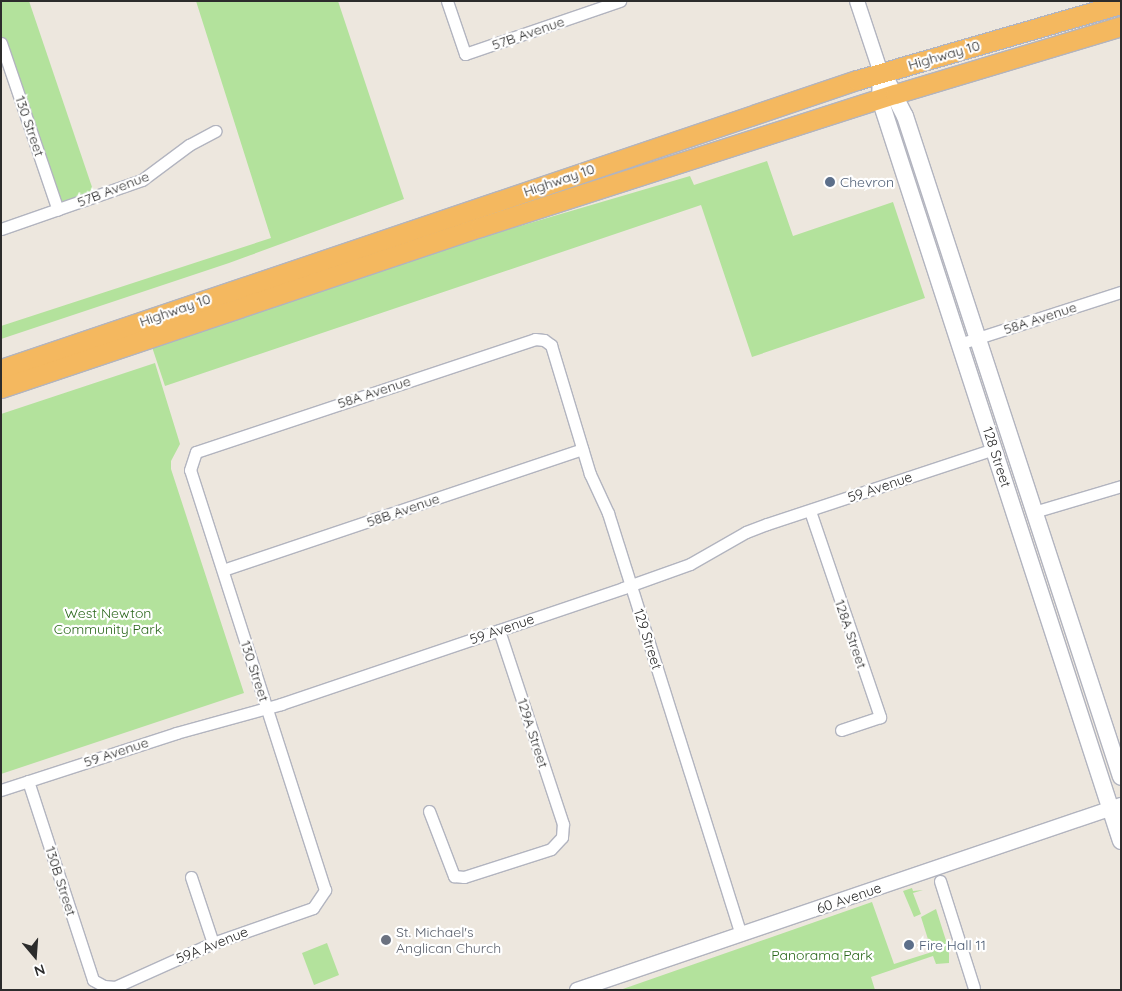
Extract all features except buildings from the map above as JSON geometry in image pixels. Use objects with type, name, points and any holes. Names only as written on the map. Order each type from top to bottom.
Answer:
[{"type":"highway","name":"Highway 10","points":[[1,369],[881,73],[1121,4]]},
{"type":"highway","name":"Highway 10","points":[[1,388],[424,246],[888,96],[1121,26]]},
{"type":"main road","name":"128 Street","points":[[881,73],[959,344],[1116,807],[1121,841]]},
{"type":"main road","name":"128 Street","points":[[888,96],[978,338],[1121,778]]},
{"type":"street","name":"57B Avenue","points":[[447,1],[465,54],[620,1]]},
{"type":"street","name":"128 Street","points":[[857,1],[881,73]]},
{"type":"street","name":"130 Street","points":[[1,43],[58,210]]},
{"type":"street","name":"57B Avenue","points":[[1,229],[142,180],[215,130]]},
{"type":"street","name":"58A Avenue","points":[[959,344],[1121,292]]},
{"type":"street","name":"58A Avenue","points":[[196,452],[535,339],[551,346]]},
{"type":"street","name":"129 Street","points":[[551,346],[582,449],[631,585],[740,934]]},
{"type":"street","name":"58B Avenue","points":[[223,570],[582,449]]},
{"type":"street","name":"59 Avenue","points":[[1,790],[176,733],[267,708],[631,585],[690,564],[746,532],[994,449]]},
{"type":"street","name":"130 Street","points":[[196,452],[190,470],[325,890]]},
{"type":"street","points":[[1034,512],[1121,486]]},
{"type":"street","name":"128A Street","points":[[810,512],[880,717],[841,730]]},
{"type":"street","name":"129A Street","points":[[429,811],[454,876],[464,877],[551,849],[562,837],[563,824],[499,630]]},
{"type":"street","name":"130B Street","points":[[28,781],[93,980]]},
{"type":"street","name":"60 Avenue","points":[[577,990],[1116,807]]},
{"type":"street","points":[[191,877],[213,943]]},
{"type":"street","points":[[940,881],[974,988]]},
{"type":"street","name":"59A Avenue","points":[[93,980],[115,987],[213,943],[313,908],[325,890]]},
{"type":"green space","points":[[1,1],[29,1],[94,193],[60,204],[52,192],[1,35]]},
{"type":"green space","points":[[196,1],[338,1],[404,199],[229,263],[1,339],[1,326],[271,238]]},
{"type":"green space","points":[[767,161],[793,236],[893,202],[925,298],[752,357],[701,205],[165,386],[152,347],[493,234],[690,176],[694,185]]},
{"type":"green space","name":"West Newton Community Park","points":[[155,363],[180,444],[171,461],[171,469],[244,693],[1,774],[1,414]]},
{"type":"green space","points":[[912,888],[913,891],[923,890],[913,893],[921,914],[914,917],[903,891]]},
{"type":"green space","name":"Panorama Park","points":[[872,902],[894,964],[932,952],[921,917],[936,909],[949,950],[949,963],[936,964],[933,956],[871,977],[875,990],[620,990]]},
{"type":"green space","points":[[327,943],[339,975],[314,985],[302,953]]},
{"type":"place","name":"Chevron","points":[[830,182]]},
{"type":"place","name":"St. Michael's Anglican Church","points":[[386,940]]},
{"type":"place","name":"Fire Hall 11","points":[[909,945]]}]
